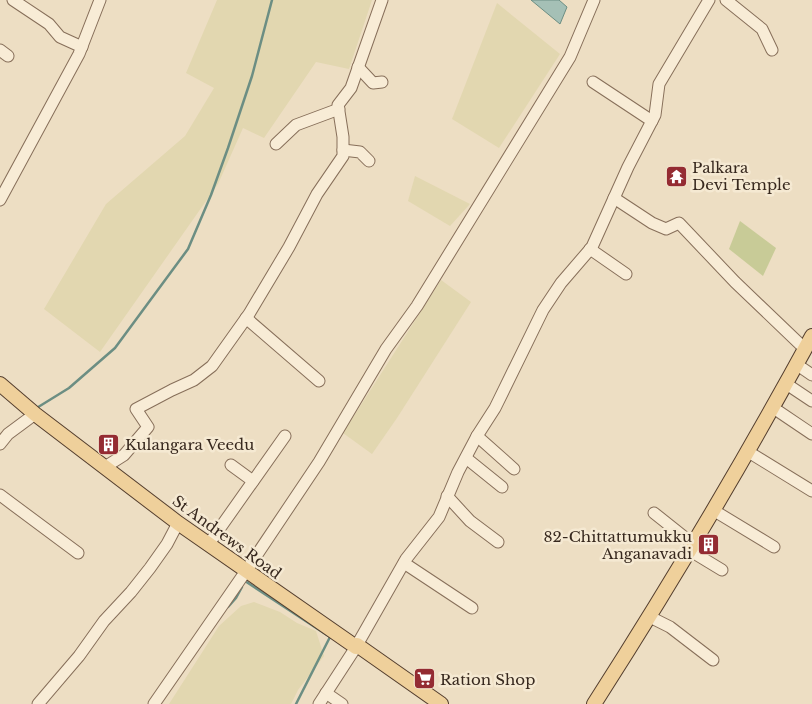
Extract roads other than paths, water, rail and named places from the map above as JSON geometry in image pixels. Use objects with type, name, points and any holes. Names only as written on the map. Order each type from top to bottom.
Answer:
[{"type":"main road","points":[[594,704],[650,617],[812,336]]},
{"type":"main road","name":"St Andrews Road","points":[[0,384],[35,414],[208,545],[441,704]]},
{"type":"street","points":[[13,0],[49,24],[60,37],[82,47]]},
{"type":"street","points":[[0,200],[82,47],[100,0]]},
{"type":"street","points":[[106,467],[124,455],[148,427],[136,408],[194,380],[212,366],[246,318],[289,247],[317,194],[343,156],[343,137],[338,105],[351,88],[382,0]]},
{"type":"street","points":[[154,704],[319,462],[386,349],[417,306],[570,57],[594,0]]},
{"type":"street","points":[[319,704],[357,646],[404,563],[439,517],[447,496],[477,436],[496,408],[543,310],[561,283],[590,249],[655,115],[659,84],[709,0]]},
{"type":"street","points":[[726,0],[762,29],[772,50]]},
{"type":"street","points":[[358,67],[373,83],[382,82]]},
{"type":"street","points":[[593,82],[652,121]]},
{"type":"street","points":[[276,144],[296,125],[339,109]]},
{"type":"street","points":[[343,150],[360,152],[369,161]]},
{"type":"street","points":[[614,198],[652,223],[666,229],[679,223],[735,282],[805,349]]},
{"type":"street","points":[[590,249],[626,274]]},
{"type":"street","points":[[246,318],[319,381]]},
{"type":"street","points":[[796,364],[812,375]]},
{"type":"street","points":[[785,383],[812,400]]},
{"type":"street","points":[[772,407],[812,434]]},
{"type":"street","points":[[0,444],[8,434],[35,414]]},
{"type":"street","points":[[208,545],[285,436]]},
{"type":"street","points":[[477,436],[514,469]]},
{"type":"street","points":[[747,451],[812,491]]},
{"type":"street","points":[[466,458],[502,486]]},
{"type":"street","points":[[231,465],[253,481]]},
{"type":"street","points":[[0,495],[78,553]]},
{"type":"street","points":[[447,496],[470,522],[498,542]]},
{"type":"street","points":[[713,510],[774,547]]},
{"type":"street","points":[[654,512],[691,547],[722,570]]},
{"type":"street","points":[[38,704],[79,656],[104,621],[150,568],[178,523]]},
{"type":"street","points":[[404,563],[472,608]]},
{"type":"street","points":[[650,617],[670,627],[713,660]]},
{"type":"street","points":[[326,694],[342,704]]},
{"type":"waterway","points":[[35,409],[69,388],[115,348],[188,249],[211,195],[228,148],[252,76],[272,0]]},
{"type":"waterway","points":[[244,582],[330,637],[296,704]]},
{"type":"waterway","points":[[228,607],[242,587]]},
{"type":"place","name":"Palkara Devi Temple","points":[[676,176]]},
{"type":"place","name":"Kulangara Veedu","points":[[109,444]]},
{"type":"place","name":"82-Chittattumukku Anganavadi","points":[[708,545]]},
{"type":"place","name":"Ration Shop","points":[[424,679]]}]
